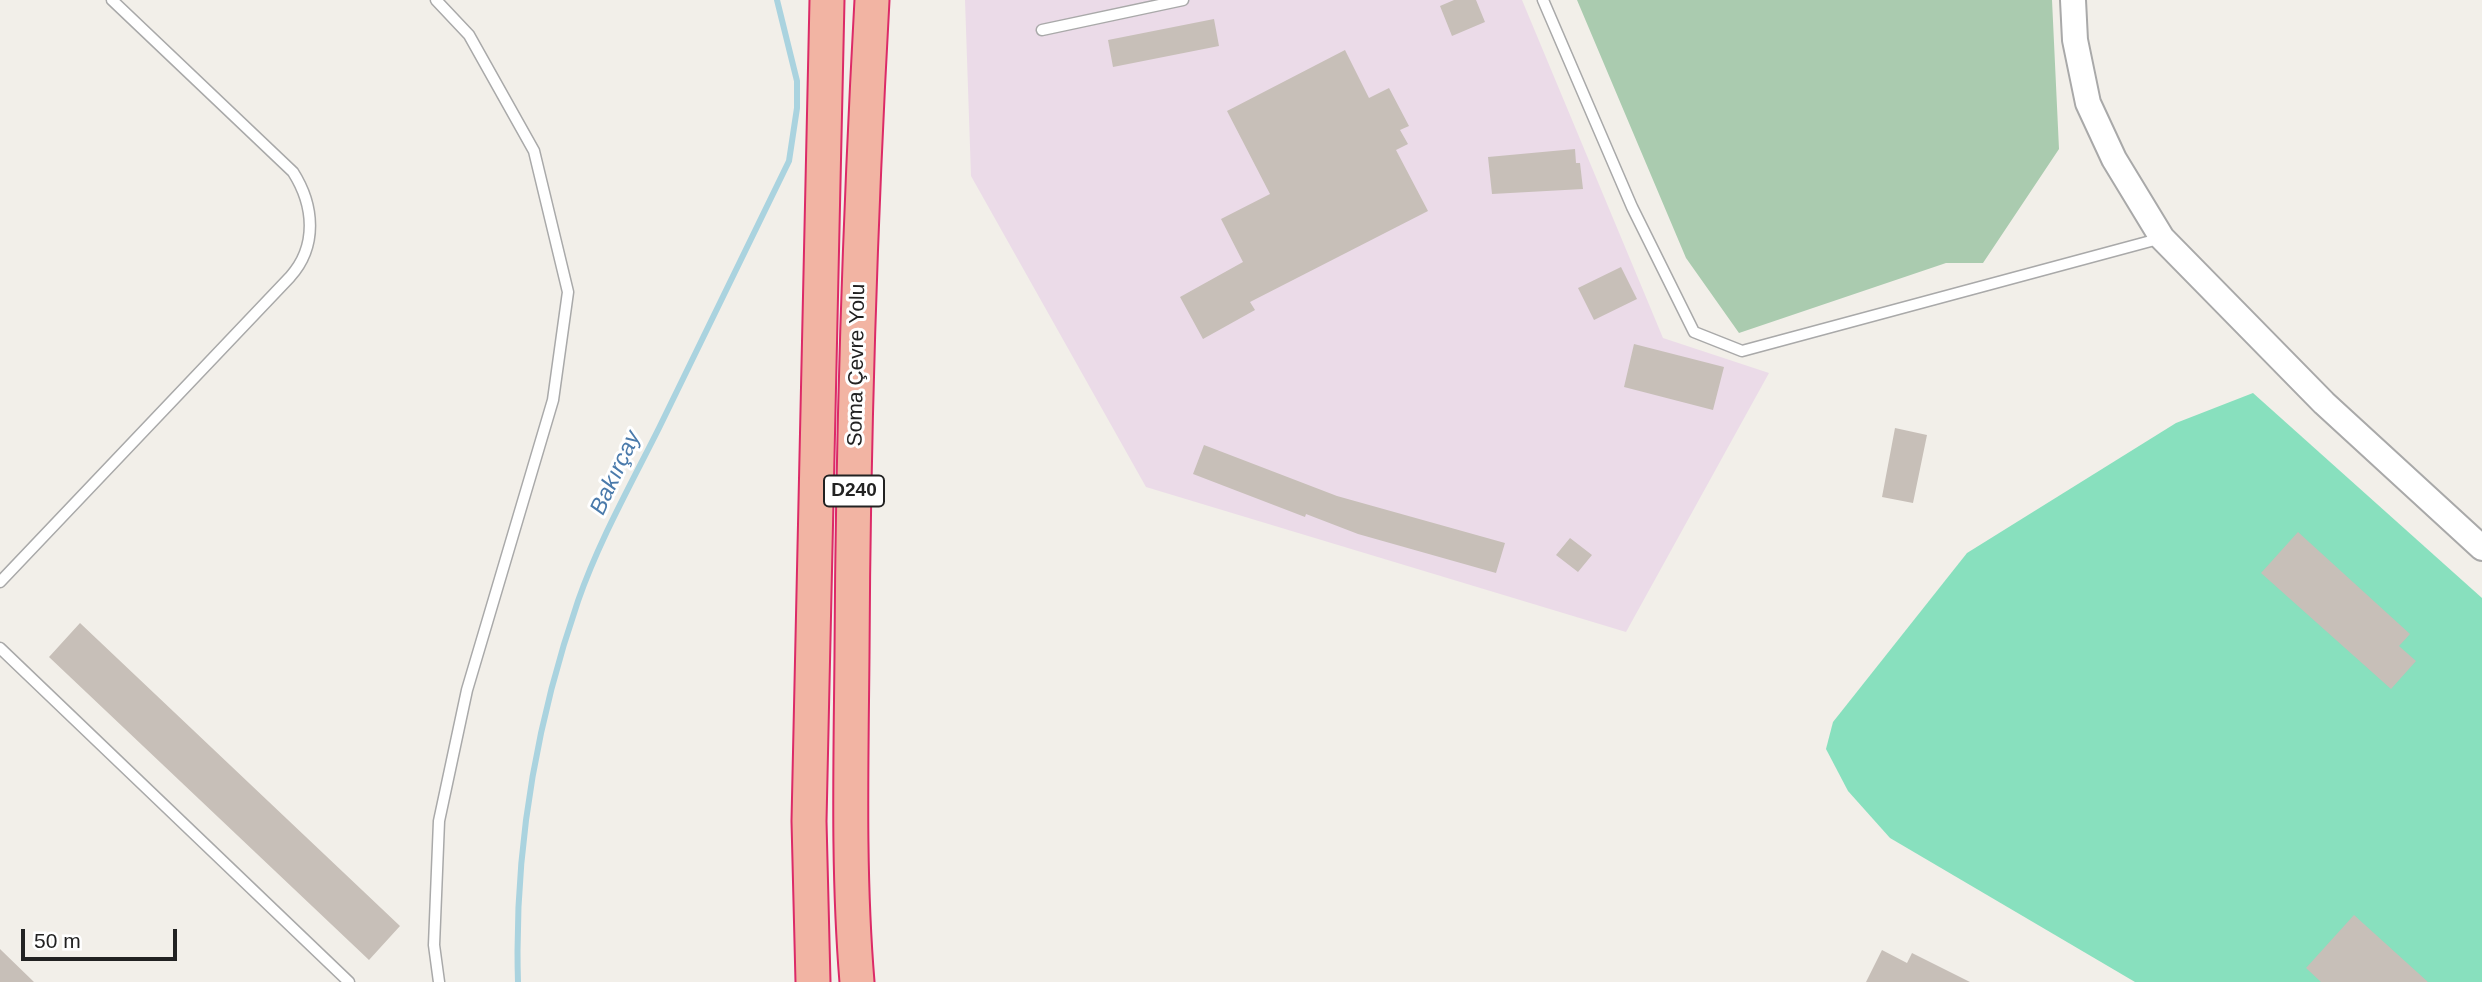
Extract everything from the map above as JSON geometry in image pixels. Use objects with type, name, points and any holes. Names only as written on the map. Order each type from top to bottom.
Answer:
[{"type":"highway","name":"Soma Çevre Yolu","points":[[813,982],[809,821],[827,0]]},
{"type":"highway","name":"Soma Çevre Yolu","points":[[857,982],[851,907],[852,591],[860,217],[872,0]]},
{"type":"street","points":[[2073,0],[2075,40],[2088,103],[2114,159],[2162,238],[2324,402],[2482,548]]},
{"type":"lane","points":[[0,582],[300,267],[309,243],[310,214],[306,196],[293,172],[111,0]]},
{"type":"lane","points":[[436,0],[469,36],[534,151],[568,292],[553,400],[467,690],[439,821],[434,945],[439,982]]},
{"type":"lane","points":[[1042,30],[1183,0]]},
{"type":"lane","points":[[1543,0],[1632,207],[1694,332],[1742,351],[2162,238]]},
{"type":"lane","points":[[0,648],[349,982]]},
{"type":"shaded area","points":[[965,0],[1522,0],[1663,338],[1769,373],[1626,632],[1146,487],[971,176]]},
{"type":"green space","points":[[1577,0],[2052,0],[2059,149],[1983,263],[1946,263],[1739,333],[1686,258]]},
{"type":"green space","points":[[2253,393],[2482,598],[2482,982],[2135,982],[1890,838],[1848,791],[1826,749],[1833,722],[1967,553],[2176,423]]},
{"type":"building","points":[[1454,0],[1476,0],[1485,22],[1452,36],[1440,6]]},
{"type":"building","points":[[1214,19],[1219,46],[1113,67],[1108,40]]},
{"type":"building","points":[[1345,50],[1369,98],[1389,88],[1409,126],[1400,130],[1408,144],[1396,150],[1428,211],[1250,302],[1255,310],[1203,339],[1180,297],[1243,262],[1221,219],[1270,194],[1227,111]]},
{"type":"building","points":[[1575,149],[1576,163],[1580,163],[1583,189],[1492,194],[1488,157]]},
{"type":"building","points":[[1621,267],[1637,299],[1594,320],[1578,288]]},
{"type":"building","points":[[1634,344],[1724,367],[1713,410],[1624,387]]},
{"type":"building","points":[[1895,428],[1927,435],[1913,503],[1882,497]]},
{"type":"building","points":[[1204,445],[1337,496],[1505,543],[1496,573],[1358,534],[1306,514],[1305,517],[1193,474]]},
{"type":"building","points":[[2298,532],[2410,634],[2399,646],[2416,661],[2391,689],[2261,573]]},
{"type":"building","points":[[1570,538],[1592,555],[1578,572],[1556,555]]},
{"type":"building","points":[[80,623],[400,926],[369,960],[49,657]]},
{"type":"building","points":[[2354,915],[2428,982],[2321,982],[2306,968]]},
{"type":"building","points":[[0,949],[34,982],[0,982]]},
{"type":"building","points":[[1882,950],[1907,963],[1912,953],[1970,982],[1866,982]]},
{"type":"waterway","name":"Bakırçay","points":[[518,982],[520,885],[531,789],[550,694],[578,601],[605,535],[789,161],[797,108],[797,81],[777,0]]}]
